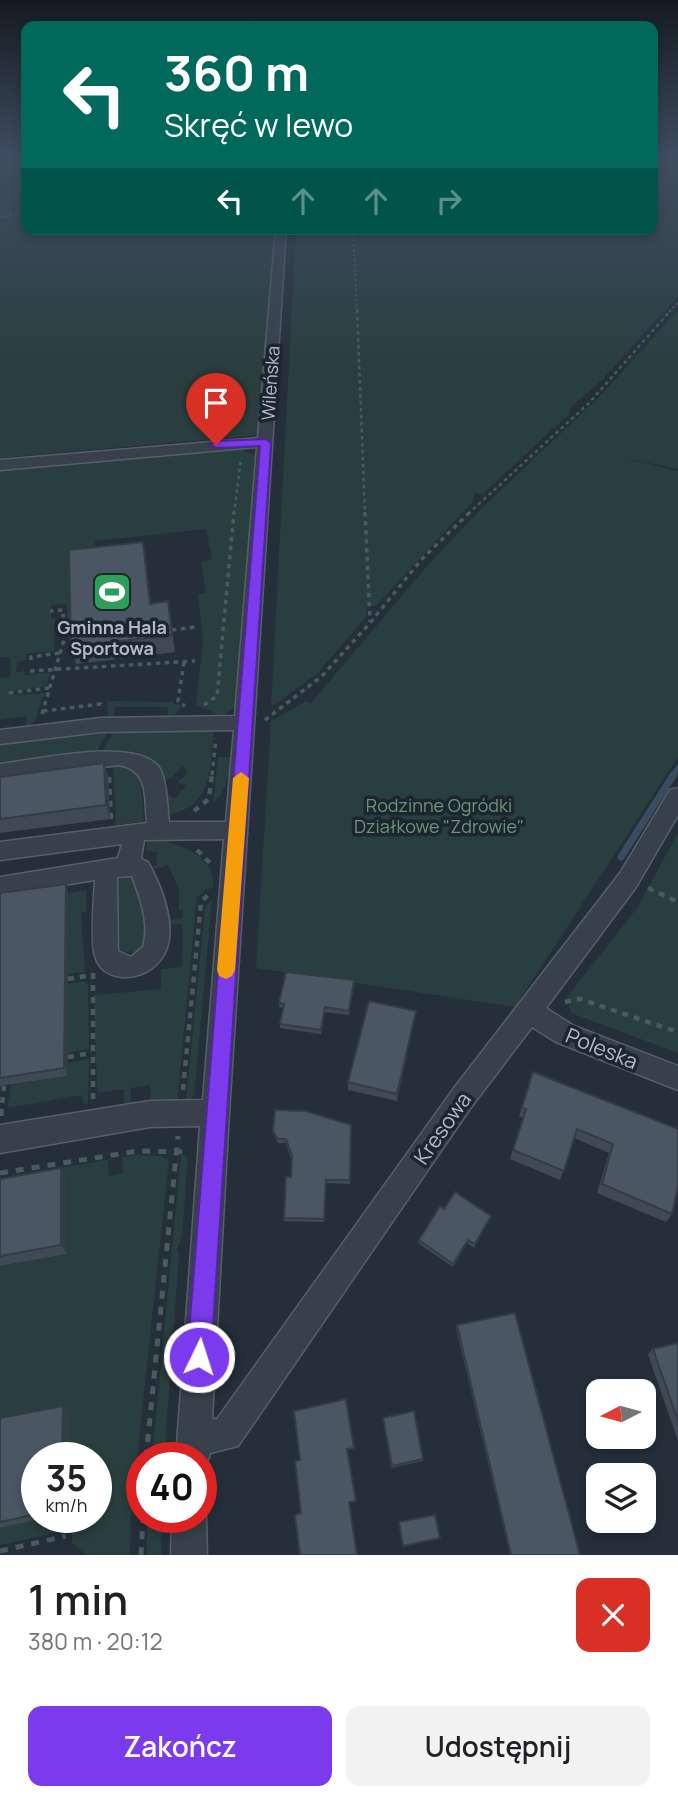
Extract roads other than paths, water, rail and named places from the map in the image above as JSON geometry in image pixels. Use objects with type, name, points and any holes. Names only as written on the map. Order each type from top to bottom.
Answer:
[{"type":"street","name":"Wileńska","points":[[193,1442],[197,1114],[237,831],[281,235]]},
{"type":"street","points":[[0,465],[243,442],[266,443]]},
{"type":"street","points":[[0,737],[102,725],[245,723]]},
{"type":"street","points":[[0,772],[119,757],[139,761],[152,772],[168,830]]},
{"type":"street","name":"Kresowa","points":[[207,1442],[226,1434],[463,1097],[628,880],[678,796]]},
{"type":"street","points":[[0,851],[168,830],[237,831]]},
{"type":"street","points":[[0,886],[117,868],[140,868],[155,901],[156,943],[148,960],[132,968],[116,964],[106,955],[117,868],[135,833]]},
{"type":"street","name":"Poleska","points":[[530,1012],[565,1034],[678,1078]]},
{"type":"street","points":[[0,1139],[150,1114],[197,1114]]},
{"type":"street","points":[[189,1533],[189,1555]]},
{"type":"waterway","points":[[673,775],[678,768]]},
{"type":"waterway","points":[[621,857],[674,774]]},
{"type":"place","name":"Gminna Hala Sportowa","points":[[112,592]]},
{"type":"park label","name":"Rodzinne Ogródki Działkowe \"Zdrowie\"","points":[[439,815]]}]
